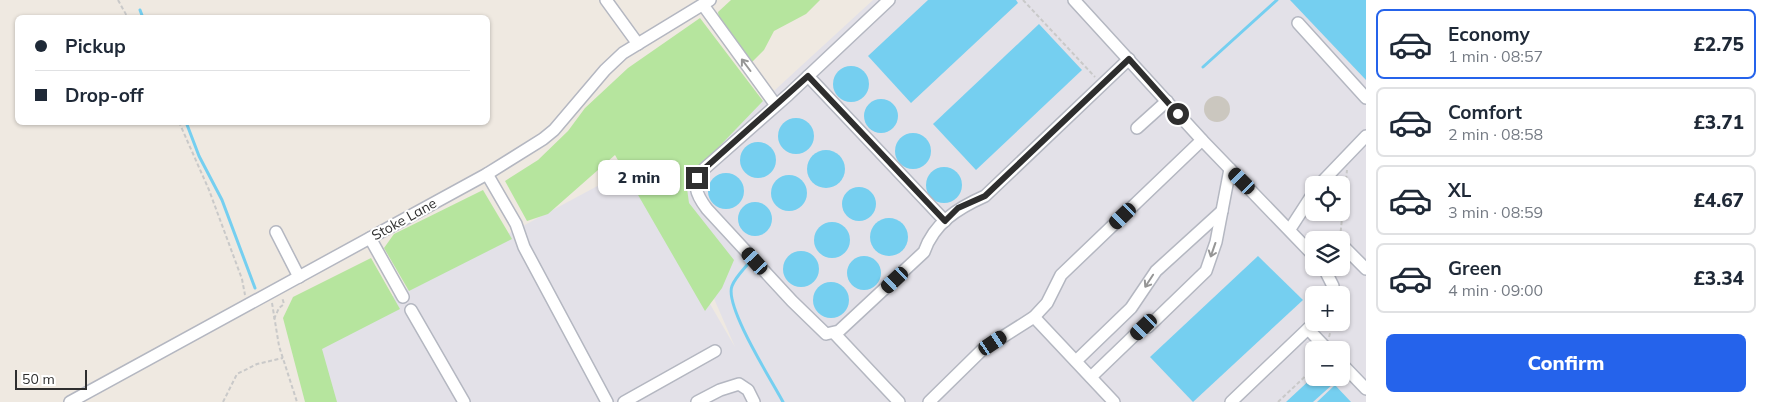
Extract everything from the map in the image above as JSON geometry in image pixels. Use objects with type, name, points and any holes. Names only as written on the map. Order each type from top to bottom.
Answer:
[{"type":"street","points":[[606,0],[638,44]]},
{"type":"street","points":[[889,0],[704,169],[697,178],[695,187],[697,196],[792,301],[826,334],[834,334],[924,252],[930,236],[958,208],[985,196],[1129,59]]},
{"type":"street","points":[[1074,0],[1202,140],[1305,246]]},
{"type":"street","points":[[707,2],[775,104]]},
{"type":"street","name":"Stoke Lane","points":[[70,402],[487,174],[543,140],[554,130],[604,70],[638,44],[707,2]]},
{"type":"street","points":[[1298,23],[1366,98]]},
{"type":"street","points":[[808,76],[945,221]]},
{"type":"street","points":[[1137,128],[1167,101]]},
{"type":"street","points":[[1328,176],[1366,136]]},
{"type":"street","points":[[929,402],[982,350],[1034,317],[1046,303],[1061,275],[1202,140]]},
{"type":"street","points":[[1091,377],[1144,327],[1148,327],[1206,271],[1216,242],[1230,169]]},
{"type":"street","points":[[487,174],[516,224],[524,247],[607,402]]},
{"type":"street","points":[[1290,229],[1305,206]]},
{"type":"street","points":[[1076,361],[1131,308],[1156,271],[1222,211]]},
{"type":"street","points":[[276,232],[299,277]]},
{"type":"street","points":[[370,238],[403,297]]},
{"type":"street","points":[[1350,252],[1364,264]]},
{"type":"street","points":[[411,310],[464,402]]},
{"type":"street","points":[[1034,317],[1114,402]]},
{"type":"street","points":[[1231,402],[1307,331]]},
{"type":"street","points":[[834,334],[898,402]]},
{"type":"street","points":[[624,402],[715,351]]},
{"type":"street","points":[[1350,372],[1366,389]]},
{"type":"street","points":[[697,402],[720,390],[739,384],[748,390],[754,402]]},
{"type":"path","points":[[118,0],[126,15]]},
{"type":"path","points":[[1022,0],[1102,84]]},
{"type":"path","points":[[180,125],[209,190],[242,279],[249,305]]},
{"type":"path","points":[[1341,231],[1348,162]]},
{"type":"path","points":[[274,291],[284,304],[279,308],[274,319]]},
{"type":"path","points":[[274,291],[274,319],[282,358],[297,402]]},
{"type":"path","points":[[223,402],[238,374],[257,364],[282,358]]},
{"type":"path","points":[[1278,402],[1305,376]]},
{"type":"shaded area","points":[[873,0],[1366,0],[1366,402],[324,402],[309,341],[631,168],[735,347],[670,197],[763,101]]},
{"type":"green space","points":[[731,0],[820,0],[806,14],[774,31],[764,50],[752,62],[720,25],[718,12]]},
{"type":"green space","points":[[700,18],[763,101],[686,181],[689,203],[734,260],[722,288],[705,311],[615,155],[548,214],[527,221],[505,181],[538,160],[568,131],[585,108],[628,68]]},
{"type":"green space","points":[[483,190],[512,239],[409,291],[384,248],[394,234]]},
{"type":"green space","points":[[371,258],[400,309],[322,349],[337,402],[305,402],[283,318],[293,297]]},
{"type":"water","points":[[928,0],[1016,0],[1018,3],[911,103],[868,56]]},
{"type":"water","points":[[1290,0],[1366,0],[1366,80]]},
{"type":"water","points":[[1039,24],[1082,70],[976,170],[933,124]]},
{"type":"water","points":[[851,66],[858,67],[864,71],[868,77],[868,91],[864,97],[858,101],[851,102],[844,101],[838,97],[834,91],[833,84],[834,77],[838,71],[844,67]]},
{"type":"water","points":[[881,99],[888,100],[893,104],[897,109],[897,123],[893,128],[888,132],[881,133],[874,132],[869,128],[865,123],[864,116],[865,109],[869,104],[874,100]]},
{"type":"water","points":[[796,118],[803,119],[809,123],[813,129],[813,143],[809,149],[803,153],[796,154],[789,153],[783,149],[779,143],[778,136],[779,129],[783,123],[789,119]]},
{"type":"water","points":[[913,133],[920,134],[926,138],[930,144],[930,158],[926,164],[920,168],[913,169],[906,168],[900,164],[896,158],[895,151],[896,144],[900,138],[906,134]]},
{"type":"water","points":[[758,142],[771,147],[776,160],[771,173],[758,178],[745,173],[740,160],[745,147]]},
{"type":"water","points":[[826,150],[839,156],[845,169],[839,182],[826,188],[813,182],[807,169],[813,156]]},
{"type":"water","points":[[944,167],[957,172],[962,185],[957,198],[944,203],[931,198],[926,185],[931,172]]},
{"type":"water","points":[[726,173],[739,178],[744,191],[739,204],[726,209],[713,204],[708,191],[713,178]]},
{"type":"water","points":[[789,175],[796,176],[802,180],[806,186],[806,200],[802,206],[796,210],[789,211],[782,210],[776,206],[772,200],[771,193],[772,186],[776,180],[782,176]]},
{"type":"water","points":[[859,187],[866,188],[871,192],[875,197],[875,211],[871,216],[866,220],[859,221],[852,220],[847,216],[843,211],[842,204],[843,197],[847,192],[852,188]]},
{"type":"water","points":[[755,202],[762,203],[767,207],[771,212],[771,226],[767,231],[762,235],[755,236],[748,235],[743,231],[739,226],[738,219],[739,212],[743,207],[748,203]]},
{"type":"water","points":[[889,218],[896,219],[902,224],[907,230],[907,244],[902,250],[896,255],[889,256],[882,255],[876,250],[871,244],[870,237],[871,230],[876,224],[882,219]]},
{"type":"water","points":[[832,222],[839,223],[845,227],[849,233],[849,247],[845,253],[839,257],[832,258],[825,257],[819,253],[815,247],[814,240],[815,233],[819,227],[825,223]]},
{"type":"water","points":[[801,251],[814,256],[819,269],[814,282],[801,287],[788,282],[783,269],[788,256]]},
{"type":"water","points":[[864,256],[871,257],[876,261],[880,266],[880,280],[876,285],[871,289],[864,290],[857,289],[852,285],[848,280],[847,273],[848,266],[852,261],[857,257]]},
{"type":"water","points":[[1258,256],[1303,300],[1193,402],[1150,357]]},
{"type":"water","points":[[831,282],[838,283],[844,287],[848,293],[848,307],[844,313],[838,317],[831,318],[824,317],[818,313],[814,307],[813,300],[814,293],[818,287],[824,283]]},
{"type":"water","points":[[1305,384],[1305,386],[1331,386],[1313,402],[1286,402]]},
{"type":"water","points":[[1336,386],[1351,402],[1317,402]]},
{"type":"building","points":[[1217,96],[1226,100],[1230,109],[1226,118],[1217,122],[1208,118],[1204,109],[1208,100]]},
{"type":"waterway","points":[[1203,67],[1277,0]]},
{"type":"waterway","points":[[140,10],[142,15]]},
{"type":"waterway","points":[[187,125],[199,156],[222,200],[255,288]]},
{"type":"waterway","points":[[748,264],[733,283],[731,296],[750,344],[783,402]]},
{"type":"route","points":[[697,178],[704,169],[808,76],[945,221],[958,208],[985,196],[1129,59],[1178,114]]}]
